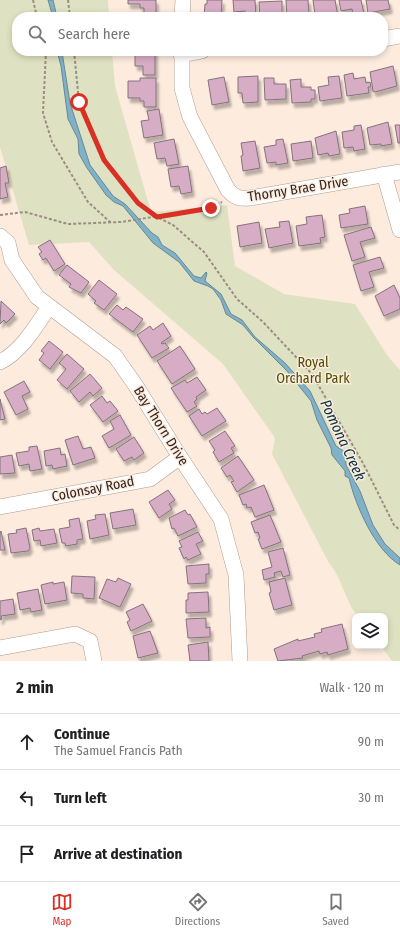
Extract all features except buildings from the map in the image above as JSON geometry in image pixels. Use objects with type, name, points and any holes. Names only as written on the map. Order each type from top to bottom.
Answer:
[{"type":"street","points":[[182,12],[183,0]]},
{"type":"street","points":[[388,38],[400,36]]},
{"type":"street","name":"Thorny Brae Drive","points":[[181,56],[182,88],[190,116],[228,190],[233,196],[241,199],[400,172]]},
{"type":"street","points":[[384,174],[400,230]]},
{"type":"street","name":"Bay Thorn Drive","points":[[0,236],[8,244],[12,260],[21,276],[37,297],[115,356],[136,386],[180,458],[220,519],[233,557],[236,576],[240,661]]},
{"type":"street","points":[[0,362],[9,358],[35,328],[49,307]]},
{"type":"street","name":"Colonsay Road","points":[[0,507],[150,479],[180,458]]},
{"type":"street","points":[[0,648],[75,634],[90,641],[94,661]]},
{"type":"path","points":[[33,0],[36,12]]},
{"type":"path","points":[[68,0],[69,12]]},
{"type":"path","points":[[46,56],[43,113],[52,142],[88,202],[110,222]]},
{"type":"path","points":[[74,56],[79,102],[104,160],[138,203],[157,217],[173,225],[204,252],[236,299],[263,322],[312,374],[364,465],[394,525],[400,530]]},
{"type":"path","points":[[0,215],[24,212],[68,224],[121,222],[211,208],[226,200],[241,199]]},
{"type":"green space","name":"Royal Orchard Park","points":[[0,0],[108,0],[109,12],[12,12],[12,56],[112,56],[115,86],[151,212],[227,205],[235,266],[284,294],[355,304],[387,355],[400,370],[400,661],[392,661],[383,649],[388,649],[388,613],[355,613],[353,610],[337,575],[329,563],[272,454],[275,438],[223,364],[114,270],[89,242],[29,245],[0,147]]},
{"type":"water","points":[[48,0],[53,0],[56,12],[52,12]]},
{"type":"water","points":[[58,56],[63,56],[70,103],[90,165],[113,196],[125,204],[152,233],[158,237],[162,245],[175,253],[194,276],[201,278],[206,272],[207,273],[205,281],[221,294],[231,314],[242,320],[255,337],[285,363],[310,391],[336,446],[345,452],[346,465],[360,491],[373,525],[385,544],[400,558],[400,565],[382,549],[368,527],[356,502],[349,478],[345,476],[345,471],[332,455],[331,448],[317,420],[311,401],[287,371],[243,325],[226,314],[221,300],[213,289],[194,281],[179,262],[153,243],[123,206],[114,202],[106,195],[87,168],[79,154],[78,139],[68,119]]},
{"type":"route","points":[[79,102],[104,160],[138,203],[157,217],[211,208]]},
{"type":"water label","name":"Pomona Creek","points":[[343,440]]}]
